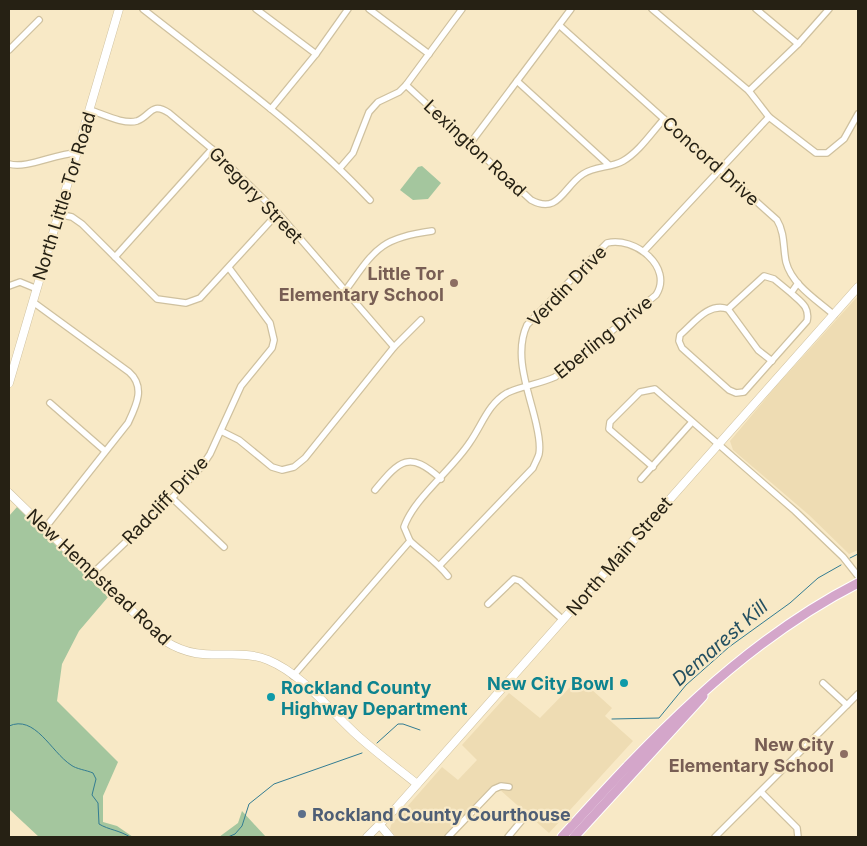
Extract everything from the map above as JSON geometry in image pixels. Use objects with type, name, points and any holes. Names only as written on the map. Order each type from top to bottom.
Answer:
[{"type":"main road","points":[[562,837],[673,719],[709,688],[786,627],[858,583]]},
{"type":"main road","points":[[574,837],[693,709],[709,688]]},
{"type":"street","name":"North Little Tor Road","points":[[9,383],[118,9]]},
{"type":"street","points":[[143,9],[271,109],[340,168],[370,200]]},
{"type":"street","points":[[256,9],[316,54]]},
{"type":"street","points":[[271,109],[316,54],[348,9]]},
{"type":"street","points":[[369,9],[429,54]]},
{"type":"street","points":[[340,168],[353,153],[369,112],[378,102],[399,92],[406,85],[462,9]]},
{"type":"street","points":[[469,145],[571,9]]},
{"type":"street","points":[[652,9],[749,91],[769,117],[816,153],[827,153],[844,139],[858,114]]},
{"type":"street","points":[[756,9],[798,44]]},
{"type":"street","points":[[749,91],[798,44],[829,9]]},
{"type":"street","points":[[9,50],[39,20]]},
{"type":"street","name":"Concord Drive","points":[[559,25],[777,220],[781,226],[786,263],[798,284],[834,315]]},
{"type":"street","points":[[517,81],[609,165]]},
{"type":"street","name":"Lexington Road","points":[[406,85],[469,145],[531,200],[541,205],[552,204],[582,174],[623,161],[664,120]]},
{"type":"street","name":"Gregory Street","points":[[90,110],[126,121],[137,121],[154,109],[162,108],[212,149],[278,214],[394,347]]},
{"type":"street","points":[[644,251],[769,117]]},
{"type":"street","points":[[115,257],[212,149]]},
{"type":"street","points":[[9,164],[26,165],[61,154],[76,153]]},
{"type":"street","points":[[58,214],[72,217],[82,224],[157,299],[186,304],[200,298],[278,214]]},
{"type":"street","points":[[345,291],[381,246],[405,235],[432,231]]},
{"type":"street","name":"Verdin Drive","points":[[440,566],[533,468],[539,453],[539,438],[520,352],[521,338],[527,325],[607,243],[616,240],[626,242],[644,251]]},
{"type":"street","name":"Eberling Drive","points":[[410,541],[404,527],[409,513],[441,479],[471,441],[491,406],[508,393],[555,377],[656,295],[661,285],[659,272],[644,251]]},
{"type":"street","name":"Radcliff Drive","points":[[92,574],[172,498],[202,466],[210,454],[241,386],[266,358],[272,348],[274,340],[270,323],[229,268]]},
{"type":"street","points":[[728,308],[764,276],[774,279],[806,306],[809,312],[807,321],[772,361],[744,392],[736,393],[729,390],[682,348],[679,341],[680,335],[711,308],[719,306],[728,308],[758,350],[772,361]]},
{"type":"street","points":[[9,286],[20,282],[37,289]]},
{"type":"street","points":[[791,293],[798,284]]},
{"type":"street","name":"North Main Street","points":[[367,837],[417,784],[858,287]]},
{"type":"street","points":[[33,302],[136,378],[139,389],[137,404],[128,422],[45,528]]},
{"type":"street","points":[[221,431],[239,440],[272,467],[282,470],[294,467],[305,458],[394,347],[421,320]]},
{"type":"street","points":[[653,466],[609,428],[613,418],[640,392],[655,389],[796,512],[843,557],[858,576]]},
{"type":"street","points":[[50,403],[105,451]]},
{"type":"street","points":[[641,479],[692,422]]},
{"type":"street","points":[[375,490],[392,470],[403,464],[415,461],[425,464],[441,479]]},
{"type":"street","name":"New Hempstead Road","points":[[9,492],[92,574],[175,647],[193,654],[254,656],[269,660],[293,676],[357,736],[417,784]]},
{"type":"street","points":[[172,498],[224,546]]},
{"type":"street","points":[[293,676],[410,541],[428,559],[440,566],[448,576]]},
{"type":"street","points":[[488,604],[514,579],[520,581],[563,620]]},
{"type":"street","points":[[824,683],[847,705]]},
{"type":"street","points":[[715,837],[858,694]]},
{"type":"street","points":[[448,837],[494,788],[508,787]]},
{"type":"street","points":[[761,792],[797,828],[798,836]]},
{"type":"street","points":[[508,837],[523,819]]},
{"type":"street","points":[[380,825],[390,837]]},
{"type":"shaded area","points":[[858,296],[858,550],[849,554],[809,515],[733,450],[730,441],[778,384]]},
{"type":"shaded area","points":[[579,678],[612,708],[605,716],[633,741],[549,833],[499,789],[454,837],[396,837],[390,829],[391,825],[442,767],[458,780],[477,760],[462,745],[509,693],[540,718]]},
{"type":"green space","points":[[422,166],[441,183],[428,199],[413,200],[400,190],[418,167]]},
{"type":"green space","points":[[17,507],[108,597],[79,631],[62,664],[57,701],[118,762],[103,796],[103,822],[117,826],[133,837],[39,837],[9,809],[9,516]]},
{"type":"green space","points":[[242,811],[266,837],[219,837],[238,823]]},
{"type":"waterway","name":"Demarest Kill","points":[[850,558],[858,554]]},
{"type":"waterway","name":"Demarest Kill","points":[[612,719],[659,718],[686,685],[729,647],[790,603],[818,578],[841,565]]},
{"type":"waterway","name":"Demarest Kill","points":[[377,743],[398,724],[420,730]]},
{"type":"waterway","name":"Demarest Kill","points":[[9,726],[27,725],[42,736],[71,765],[93,773],[96,779],[92,795],[98,803],[99,824],[130,837]]},
{"type":"waterway","name":"Demarest Kill","points":[[228,837],[235,834],[242,826],[249,804],[274,784],[362,753]]},
{"type":"place","name":"Little Tor Elementary School","points":[[454,283]]},
{"type":"place","name":"New City Bowl","points":[[624,683]]},
{"type":"place","name":"Rockland County Highway Department","points":[[271,697]]},
{"type":"place","name":"New City Elementary School","points":[[844,754]]},
{"type":"place","name":"Rockland County Courthouse","points":[[302,814]]}]
